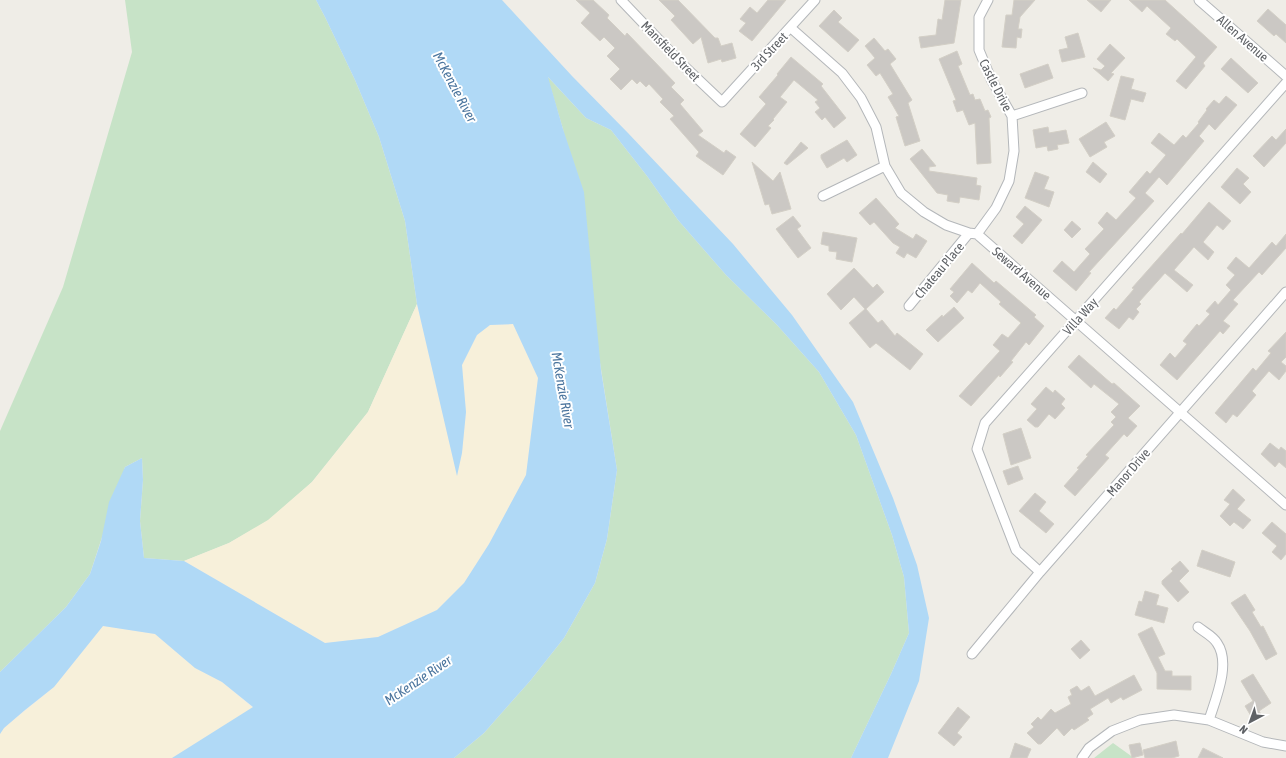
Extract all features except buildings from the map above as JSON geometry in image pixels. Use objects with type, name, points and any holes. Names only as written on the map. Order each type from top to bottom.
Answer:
[{"type":"street","name":"Mansfield Street","points":[[622,0],[683,64],[722,102]]},
{"type":"street","name":"3rd Street","points":[[722,102],[815,0]]},
{"type":"street","name":"Castle Drive","points":[[973,234],[996,208],[1009,181],[1014,151],[1012,116],[991,80],[979,50],[979,17],[988,0]]},
{"type":"street","name":"Allen Avenue","points":[[1199,0],[1286,76]]},
{"type":"street","name":"Seward Avenue","points":[[791,28],[842,73],[861,98],[876,127],[885,166],[901,193],[924,212],[946,225],[973,234],[1076,320],[1286,505]]},
{"type":"street","name":"Villa Way","points":[[1040,572],[1016,550],[977,449],[985,423],[1286,83]]},
{"type":"street","points":[[1012,116],[1082,93]]},
{"type":"street","points":[[823,196],[885,166]]},
{"type":"street","name":"Chateau Place","points":[[909,306],[973,234]]},
{"type":"street","name":"Manor Drive","points":[[972,654],[1040,572],[1286,292]]},
{"type":"street","points":[[1198,627],[1216,642],[1222,653],[1223,674],[1209,720]]},
{"type":"street","points":[[1082,758],[1090,748],[1112,731],[1140,720],[1174,715],[1209,720],[1263,742],[1286,746]]},
{"type":"green space","points":[[125,0],[316,0],[355,80],[379,137],[405,221],[417,304],[368,412],[312,482],[269,520],[229,543],[184,561],[144,558],[140,521],[143,480],[142,458],[125,467],[90,574],[66,607],[0,672],[0,431],[63,287],[132,52]]},
{"type":"green space","points":[[547,76],[586,118],[611,130],[647,176],[678,220],[726,275],[777,325],[819,372],[856,435],[892,535],[904,577],[909,633],[851,758],[454,758],[484,733],[530,681],[564,638],[595,583],[607,539],[617,470],[563,129]]},
{"type":"green space","points":[[1113,743],[1134,758],[1094,758]]},
{"type":"sand","points":[[417,304],[457,475],[462,453],[466,412],[462,365],[477,335],[490,325],[513,324],[538,378],[526,475],[489,544],[464,583],[437,610],[378,637],[325,643],[184,561],[229,543],[268,520],[312,482],[368,412]]},
{"type":"sand","points":[[103,626],[155,634],[195,668],[222,682],[253,708],[172,758],[0,758],[0,734],[4,728],[54,687]]},
{"type":"water","name":"McKenzie River","points":[[316,0],[502,0],[572,76],[733,244],[792,315],[853,402],[893,498],[917,565],[929,618],[919,681],[888,758],[851,758],[909,633],[904,577],[892,535],[856,435],[819,372],[777,325],[726,275],[678,220],[647,176],[611,130],[586,118],[548,77],[563,129],[584,192],[601,370],[617,470],[607,539],[595,583],[564,638],[530,681],[484,733],[454,758],[172,758],[253,707],[222,682],[195,668],[155,634],[103,626],[54,687],[4,728],[0,734],[0,672],[66,607],[90,574],[101,541],[109,502],[125,467],[142,458],[143,480],[140,521],[144,558],[184,561],[325,643],[378,637],[437,610],[464,583],[489,544],[526,475],[538,378],[513,324],[490,325],[477,335],[462,365],[466,412],[462,453],[457,476],[417,304],[405,221],[379,137],[355,80]]}]
